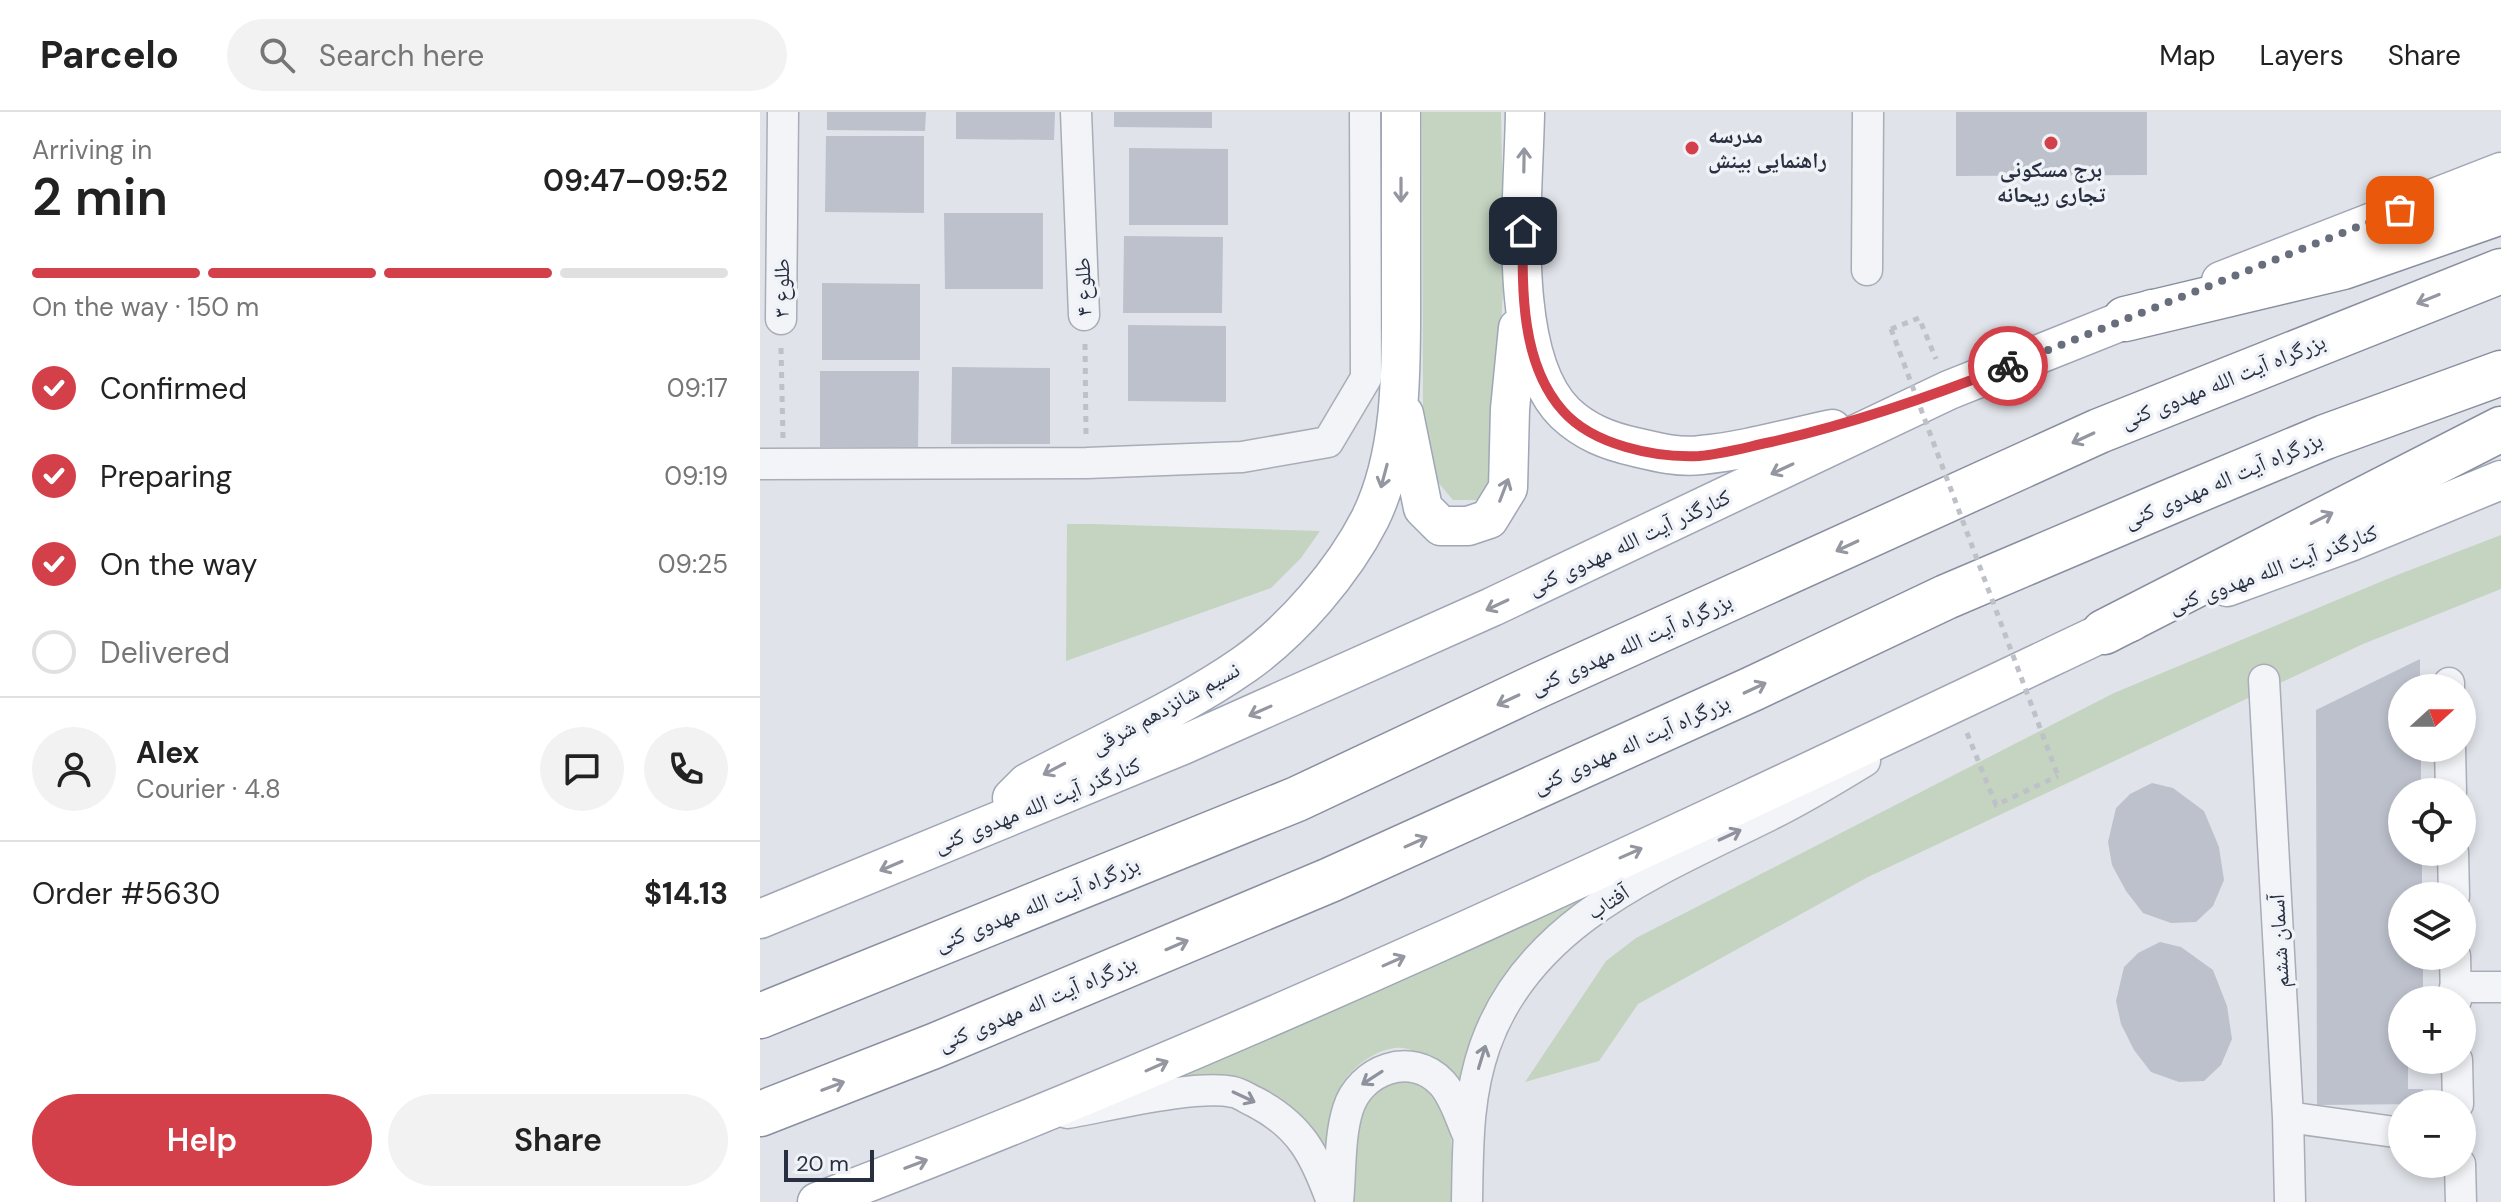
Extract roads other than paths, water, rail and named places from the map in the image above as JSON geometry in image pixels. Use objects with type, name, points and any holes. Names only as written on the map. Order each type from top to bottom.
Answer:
[{"type":"highway","points":[[2125,319],[2343,267],[2501,212]]},
{"type":"highway","name":"بزرگراه آیت الله مهدوی کنی","points":[[760,1016],[1297,799],[1537,686],[2099,431],[2501,271]]},
{"type":"highway","name":"بزرگراه آیت اله مهدوی کنی","points":[[760,1114],[934,1046],[1330,880],[1752,689],[1946,597],[2325,437],[2501,373]]},
{"type":"highway","points":[[2104,632],[2501,429]]},
{"type":"main road","name":"نسیم شانزدهم شرقی","points":[[986,824],[1027,783],[1245,664],[1279,636],[1318,595],[1370,518],[1382,482],[1401,400],[1401,112]]},
{"type":"main road","points":[[1401,400],[1423,508],[1441,526],[1468,526],[1489,519],[1508,488],[1510,409],[1522,290],[1525,112]]},
{"type":"main road","name":"کنارگذر آیت الله مهدوی کنی","points":[[760,919],[1183,745],[1492,607],[1949,390],[2501,172]]},
{"type":"main road","points":[[1522,290],[1535,363],[1562,411],[1593,434],[1629,446],[1698,456],[1727,451],[1832,429],[1949,390]]},
{"type":"main road","name":"کنارگذر آیت الله مهدوی کنی","points":[[817,1202],[1030,1120],[1368,973],[2104,632],[2350,542],[2501,480]]},
{"type":"street","name":"طلوع ۳","points":[[781,319],[783,112]]},
{"type":"street","name":"طلوع ۴","points":[[1076,112],[1084,315]]},
{"type":"street","points":[[772,464],[1087,463],[1242,457],[1328,442],[1366,378],[1365,112]]},
{"type":"street","points":[[1867,270],[1868,112]]},
{"type":"street","name":"آسمان ششم","points":[[2264,680],[2290,1202]]},
{"type":"street","name":"آفتاب","points":[[1467,1202],[1467,1133],[1476,1076],[1499,1012],[1524,973],[1558,937],[1632,886],[1833,781],[1877,753],[1910,724]]},
{"type":"street","points":[[2476,991],[2501,987]]},
{"type":"street","points":[[1338,1202],[1347,1110],[1358,1087],[1376,1073],[1396,1065],[1422,1069],[1442,1082],[1467,1133]]},
{"type":"street","points":[[1030,1120],[1199,1091],[1235,1092],[1270,1110],[1298,1132],[1318,1166],[1332,1202]]},
{"type":"street","points":[[2288,1117],[2388,1131]]},
{"type":"street","points":[[2460,1178],[2461,1202]]},
{"type":"place","name":"برج مسکونی تجاری ریحانه","points":[[2051,143]]},
{"type":"place","name":"مدرسه راهنمایی بینش","points":[[1692,148]]}]
